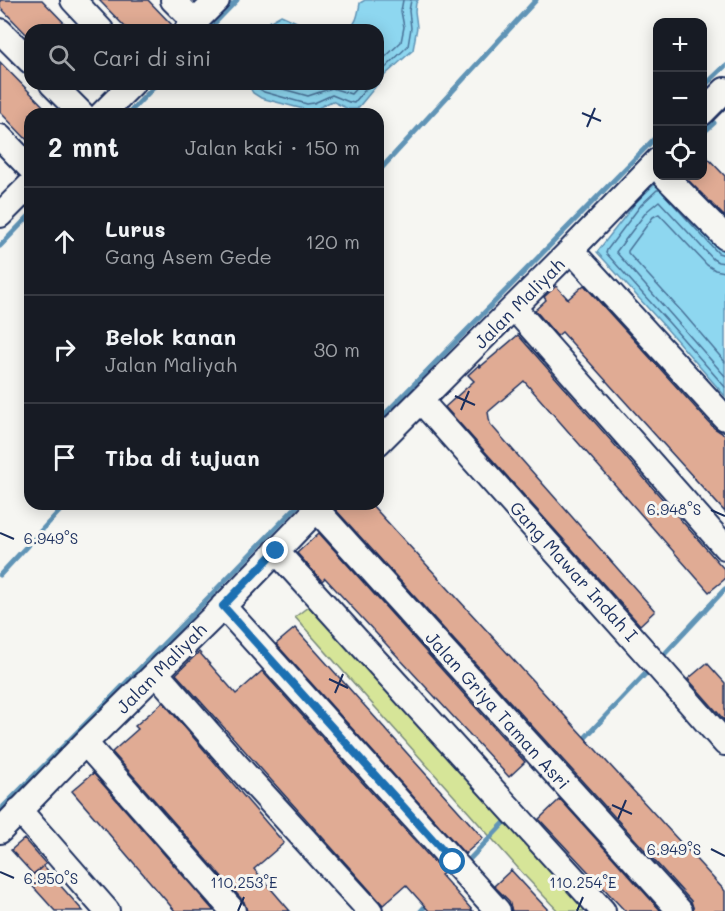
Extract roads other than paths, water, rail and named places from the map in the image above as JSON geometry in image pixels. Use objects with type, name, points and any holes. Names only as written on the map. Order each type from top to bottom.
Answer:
[{"type":"street","points":[[73,0],[95,24]]},
{"type":"street","points":[[173,0],[190,24]]},
{"type":"street","points":[[193,24],[217,0]]},
{"type":"street","points":[[0,31],[24,55]]},
{"type":"street","points":[[58,90],[76,108]]},
{"type":"street","points":[[108,108],[126,90]]},
{"type":"street","points":[[0,137],[24,162]]},
{"type":"street","name":"Jalan Maliyah","points":[[384,438],[427,406],[578,257],[653,177]]},
{"type":"street","points":[[671,180],[725,237]]},
{"type":"street","points":[[0,215],[24,191]]},
{"type":"street","points":[[578,257],[725,418]]},
{"type":"street","points":[[519,313],[725,547]]},
{"type":"street","name":"Gang Mawar Indah I","points":[[427,406],[725,743]]},
{"type":"street","name":"Jalan Maliyah","points":[[0,831],[19,810],[90,748],[161,679],[322,512]]},
{"type":"street","name":"Jalan Griya Taman Asri","points":[[322,512],[680,911]]},
{"type":"street","points":[[281,557],[603,911]]},
{"type":"street","points":[[224,616],[456,873],[498,911]]},
{"type":"street","points":[[161,679],[370,911]]},
{"type":"street","points":[[90,748],[233,911]]},
{"type":"street","points":[[19,810],[107,911]]},
{"type":"street","points":[[456,873],[482,911]]},
{"type":"water","points":[[365,0],[418,0],[415,11],[417,27],[413,50],[384,76],[384,24],[353,24],[360,3]]},
{"type":"water","points":[[281,15],[301,24],[266,24]]},
{"type":"water","points":[[251,90],[373,90],[358,108],[346,108],[332,101],[318,108],[299,108],[261,98]]},
{"type":"water","points":[[656,183],[725,251],[725,396],[597,252],[637,201]]},
{"type":"waterway","points":[[214,24],[237,0]]},
{"type":"waterway","points":[[384,165],[536,0]]},
{"type":"waterway","points":[[707,83],[725,66]]},
{"type":"waterway","points":[[134,108],[151,90]]},
{"type":"waterway","points":[[707,129],[714,123]]},
{"type":"waterway","points":[[384,415],[653,140]]},
{"type":"waterway","points":[[0,246],[24,221]]},
{"type":"waterway","points":[[384,452],[387,449]]},
{"type":"waterway","points":[[0,575],[60,510]]},
{"type":"waterway","points":[[0,810],[293,510]]},
{"type":"waterway","points":[[659,660],[725,589]]},
{"type":"waterway","points":[[580,743],[650,669]]},
{"type":"waterway","points":[[465,864],[508,819]]},
{"type":"waterway","points":[[421,911],[430,901]]}]
